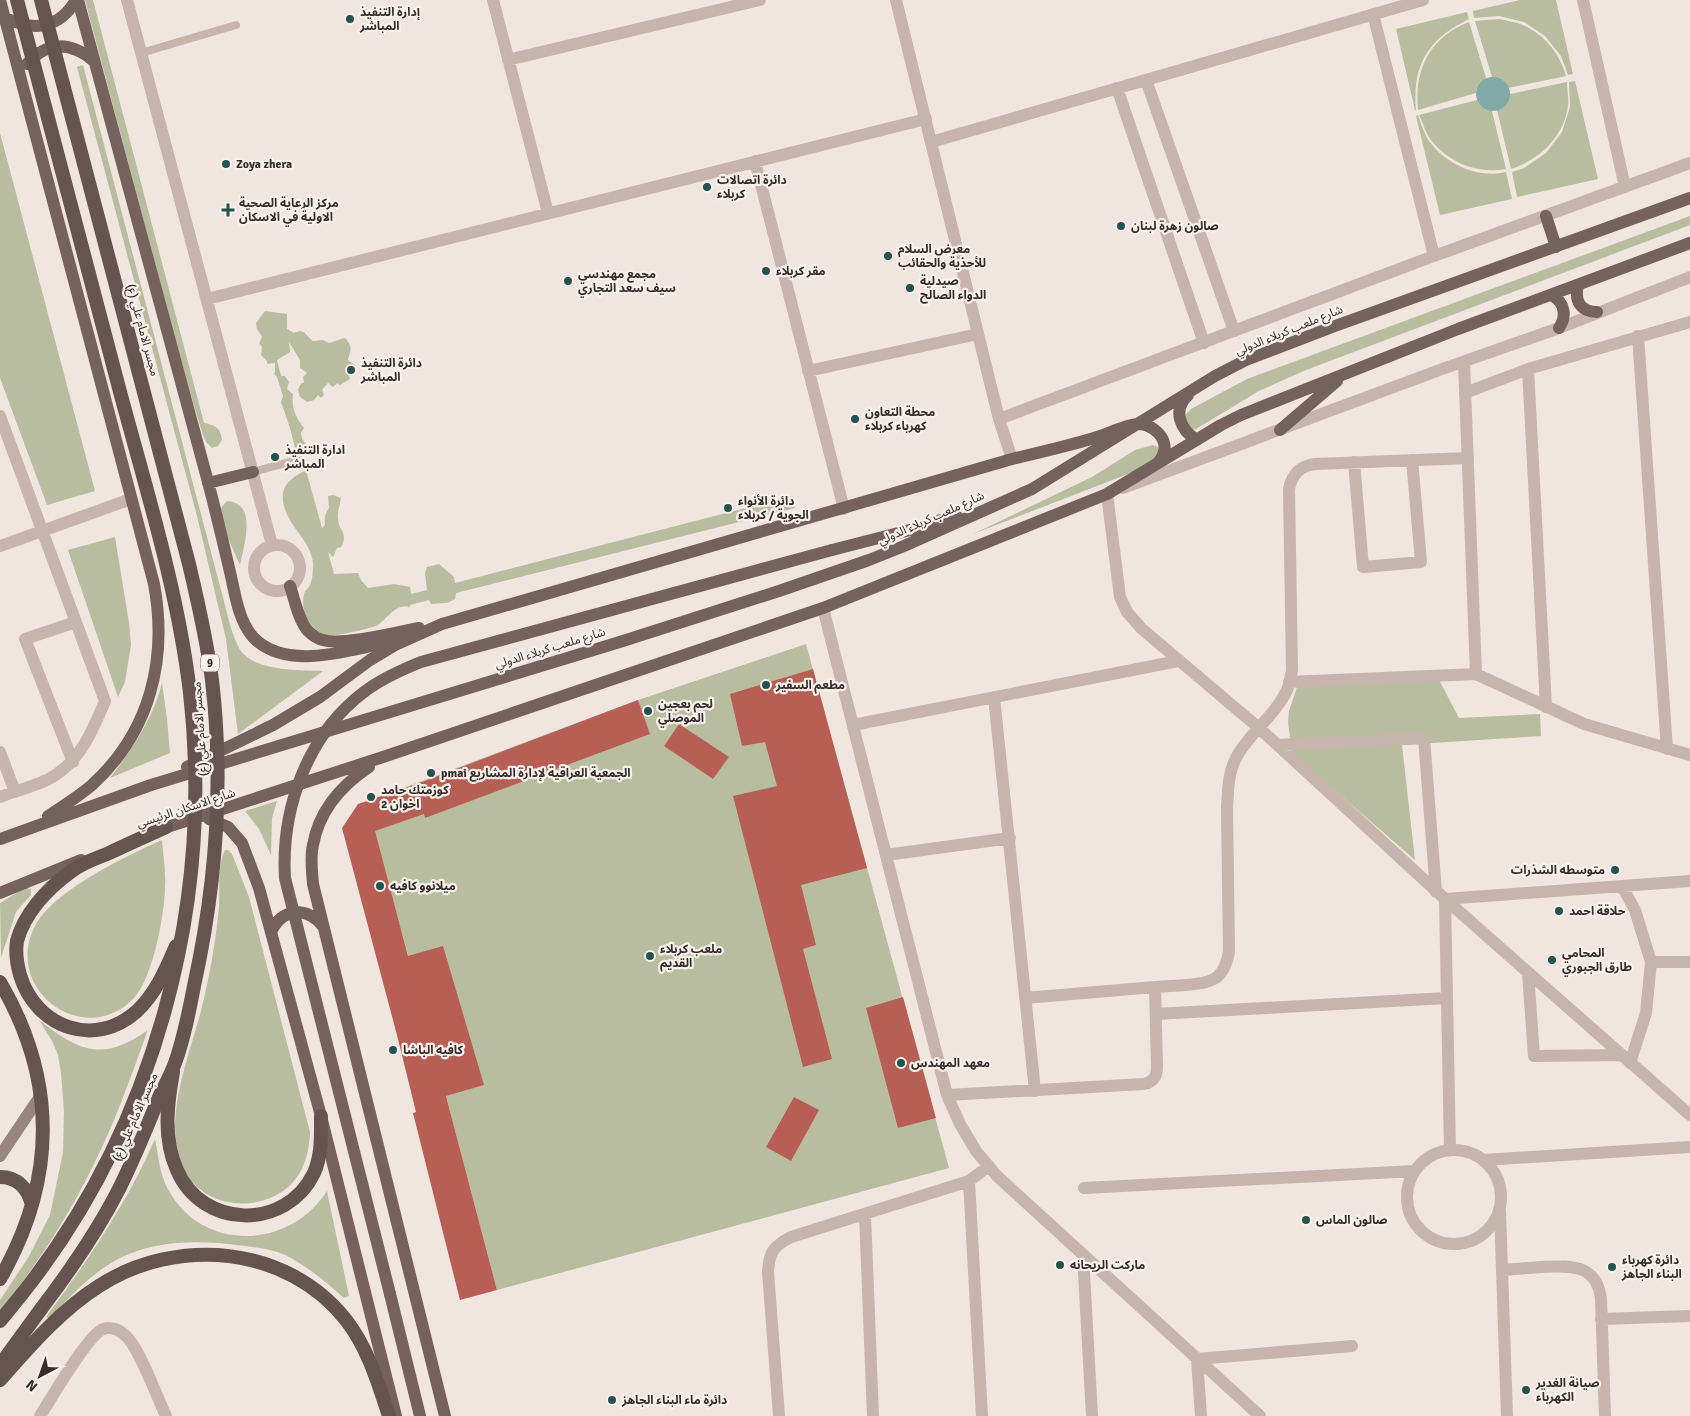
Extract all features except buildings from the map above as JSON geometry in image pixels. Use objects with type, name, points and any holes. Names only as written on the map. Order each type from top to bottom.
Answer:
[{"type":"highway","name":"مجسر الامام علي (ع)","points":[[0,1321],[52,1256],[85,1203],[128,1116],[147,1069],[163,1019],[181,931],[193,852],[195,766],[190,691],[181,634],[167,568],[17,0]]},
{"type":"highway","name":"مجسر الامام علي (ع)","points":[[0,1365],[78,1258],[100,1223],[133,1160],[175,1064],[204,943],[217,827],[217,743],[212,681],[205,633],[189,564],[41,0]]},
{"type":"highway","points":[[166,827],[85,863],[55,884],[39,902],[21,929],[17,943],[16,958],[24,987],[33,1002],[48,1017],[59,1024],[80,1030],[106,1029],[123,1021],[139,1009],[160,980],[181,931]]},
{"type":"highway","points":[[0,982],[14,1010],[35,1069],[41,1095],[43,1121],[40,1174],[32,1205],[22,1236],[0,1279]]},
{"type":"highway","points":[[175,1064],[167,1116],[169,1142],[174,1162],[187,1188],[203,1203],[223,1213],[252,1215],[269,1212],[285,1205],[297,1195],[309,1182],[320,1154],[321,1116]]},
{"type":"highway","points":[[0,1177],[21,1184],[26,1190],[32,1205]]},
{"type":"highway","points":[[0,1380],[60,1317],[99,1285],[132,1269],[160,1259],[209,1253],[252,1260],[271,1266],[311,1286],[330,1302],[346,1320],[366,1352],[389,1416]]},
{"type":"main road","points":[[0,0],[158,605],[159,648],[151,691],[134,731],[123,749],[91,786],[72,801],[27,828]]},
{"type":"main road","points":[[4,17],[28,27],[40,26],[52,23],[63,17],[77,0]]},
{"type":"main road","points":[[77,0],[246,627],[253,637],[263,645],[280,652],[299,656],[342,653],[410,637]]},
{"type":"main road","points":[[21,79],[25,67],[34,56],[45,49],[58,46],[71,47],[84,53],[94,61]]},
{"type":"main road","name":"شارع ملعب كربلاء الدولي","points":[[151,784],[623,641],[779,591],[904,546],[1032,489],[1069,468],[1215,376],[1246,360],[1690,198]]},
{"type":"main road","points":[[1546,216],[1556,247]]},
{"type":"main road","points":[[445,1416],[313,884],[312,846],[316,829],[323,814],[353,777],[383,757],[823,608],[1107,494],[1154,467],[1221,424],[1241,415],[1458,329],[1690,243]]},
{"type":"main road","points":[[1578,286],[1576,298],[1579,305],[1590,312],[1597,312]]},
{"type":"main road","points":[[1551,296],[1560,302],[1564,312],[1564,318],[1559,328]]},
{"type":"main road","points":[[1280,430],[1345,374]]},
{"type":"main road","points":[[1191,391],[1181,404],[1179,413],[1184,429],[1197,440]]},
{"type":"main road","points":[[290,586],[298,612],[307,630],[316,638],[339,642],[442,624],[1137,424],[1154,429],[1164,443],[1164,452],[1154,467]]},
{"type":"main road","points":[[208,483],[253,472]]},
{"type":"main road","points":[[420,1416],[285,878],[286,842],[292,803],[303,771],[320,740],[362,693],[392,674],[421,662],[914,529],[1013,497]]},
{"type":"main road","points":[[0,839],[151,784],[273,725],[299,710],[370,660],[410,637],[442,624]]},
{"type":"main road","name":"شارع الاسكان الرئيسي","points":[[0,893],[166,827],[199,818],[383,757]]},
{"type":"main road","points":[[199,818],[219,822],[228,827],[242,843],[259,888],[321,1116],[396,1416]]},
{"type":"main road","points":[[271,932],[278,920],[291,913],[306,913],[318,920],[323,926]]},
{"type":"main road","points":[[0,1156],[41,1095]]},
{"type":"street","points":[[127,0],[272,545]]},
{"type":"street","points":[[493,0],[548,214]]},
{"type":"street","points":[[508,60],[760,0]]},
{"type":"street","points":[[896,0],[999,419],[1012,459]]},
{"type":"street","points":[[931,142],[1423,0]]},
{"type":"street","points":[[1583,0],[1625,187]]},
{"type":"street","points":[[1373,14],[1434,256]]},
{"type":"street","points":[[1146,80],[1234,331]]},
{"type":"street","points":[[1117,88],[1204,343]]},
{"type":"street","points":[[206,299],[926,119]]},
{"type":"street","points":[[755,161],[844,509]]},
{"type":"street","points":[[999,419],[1434,256],[1690,163]]},
{"type":"street","points":[[1690,277],[1559,328],[1107,494],[1120,597],[1127,612],[1137,624],[1178,661],[1259,728],[1440,895],[1690,1116]]},
{"type":"street","points":[[1465,393],[1528,369],[1690,322]]},
{"type":"street","points":[[808,371],[978,334]]},
{"type":"street","points":[[1638,336],[1667,748]]},
{"type":"street","points":[[1464,362],[1476,674]]},
{"type":"street","points":[[1528,369],[1546,706]]},
{"type":"street","points":[[0,416],[105,701],[92,734],[73,762],[48,779],[0,797]]},
{"type":"street","points":[[1025,998],[1187,984],[1212,980],[1217,977],[1226,966],[1229,952],[1228,785],[1235,760],[1277,707],[1288,688],[1292,671],[1288,489],[1290,482],[1297,471],[1308,464],[1468,458]]},
{"type":"street","points":[[1354,462],[1363,567],[1421,562],[1412,460]]},
{"type":"street","points":[[0,546],[131,499]]},
{"type":"street","points":[[280,544],[288,547],[294,552],[300,566],[296,581],[283,590],[268,589],[257,580],[254,573],[256,558],[260,552],[272,545],[280,544]]},
{"type":"street","points":[[823,608],[947,1094],[960,1124],[976,1150],[997,1176],[1260,1416]]},
{"type":"street","points":[[73,762],[25,639],[76,622]]},
{"type":"street","points":[[853,725],[1178,661]]},
{"type":"street","points":[[1289,682],[1476,674],[1584,724],[1690,755]]},
{"type":"street","points":[[994,697],[1035,1091]]},
{"type":"street","points":[[1278,745],[1424,738],[1440,895],[1447,998],[1450,1150]]},
{"type":"street","points":[[0,752],[15,792]]},
{"type":"street","points":[[886,855],[1010,838]]},
{"type":"street","points":[[1440,895],[1690,881]]},
{"type":"street","points":[[1622,886],[1635,910],[1651,962],[1646,1013],[1626,1059]]},
{"type":"street","points":[[1651,962],[1690,962]]},
{"type":"street","points":[[1528,973],[1534,1056],[1626,1059]]},
{"type":"street","points":[[947,1094],[1035,1091],[1144,1084],[1153,1081],[1158,1067],[1155,987]]},
{"type":"street","points":[[1156,1014],[1447,998]]},
{"type":"street","points":[[1483,1160],[1690,1147]]},
{"type":"street","points":[[1500,1208],[1494,1223],[1482,1236],[1466,1244],[1448,1245],[1432,1239],[1418,1228],[1409,1214],[1406,1196],[1410,1179],[1419,1164],[1433,1154],[1450,1150],[1468,1152],[1483,1160],[1495,1173],[1501,1190],[1507,1416]]},
{"type":"street","points":[[779,1416],[768,1272],[770,1255],[779,1243],[790,1237],[969,1181],[988,1166]]},
{"type":"street","points":[[1084,1188],[1415,1171]]},
{"type":"street","points":[[969,1181],[982,1416]]},
{"type":"street","points":[[865,1214],[873,1416]]},
{"type":"street","points":[[1083,1255],[1092,1416]]},
{"type":"street","points":[[1502,1270],[1568,1266],[1585,1271],[1595,1280],[1600,1292],[1605,1416]]},
{"type":"street","points":[[1601,1320],[1690,1316]]},
{"type":"street","points":[[40,1416],[88,1342],[105,1328],[113,1328],[120,1331],[128,1338],[166,1416]]},
{"type":"street","points":[[1197,1359],[1352,1346]]},
{"type":"street","points":[[1197,1359],[1201,1416]]},
{"type":"lane","points":[[141,53],[236,25]]},
{"type":"lane","points":[[253,472],[297,460]]},
{"type":"green space","points":[[85,0],[93,0],[204,423],[217,428],[221,436],[222,440],[218,446],[212,448],[206,442],[202,432],[183,369]]},
{"type":"green space","points":[[1520,0],[1556,0],[1573,74],[1568,75],[1561,56],[1545,36],[1524,22],[1499,16],[1474,18],[1473,11]]},
{"type":"green space","points":[[1467,12],[1469,19],[1443,35],[1426,55],[1420,67],[1417,80],[1415,110],[1396,29]]},
{"type":"green space","points":[[1499,19],[1520,24],[1531,29],[1544,39],[1560,60],[1566,76],[1508,88],[1502,80],[1492,77],[1475,21]]},
{"type":"green space","points":[[1469,22],[1486,78],[1476,90],[1476,93],[1418,110],[1417,95],[1419,81],[1427,56],[1444,36],[1455,28]]},
{"type":"green space","points":[[83,65],[235,640],[244,654],[253,661],[264,665],[289,670],[323,671],[238,734],[226,639],[197,516],[77,67]]},
{"type":"green space","points":[[1575,81],[1598,179],[1517,197],[1512,172],[1524,168],[1546,153],[1562,132],[1570,107],[1569,82]]},
{"type":"green space","points":[[1567,82],[1568,106],[1566,117],[1556,137],[1531,160],[1511,169],[1497,110],[1505,104],[1510,94]]},
{"type":"green space","points":[[1477,100],[1482,107],[1492,111],[1506,169],[1485,170],[1455,161],[1431,140],[1419,115]]},
{"type":"green space","points":[[1418,115],[1429,141],[1444,157],[1453,163],[1463,168],[1484,173],[1506,172],[1512,199],[1440,215],[1416,116]]},
{"type":"green space","points":[[0,133],[95,491],[47,505],[0,378]]},
{"type":"green space","points":[[1690,216],[1690,225],[1306,370],[1259,391],[1196,429],[1191,430],[1184,420],[1185,415],[1191,409],[1247,379]]},
{"type":"green space","points":[[265,311],[287,314],[287,329],[294,333],[303,332],[313,341],[323,340],[329,343],[345,338],[350,346],[348,360],[355,365],[354,372],[349,376],[350,379],[340,385],[337,383],[333,387],[328,383],[322,390],[324,395],[321,398],[318,395],[314,400],[307,402],[300,397],[298,390],[304,382],[303,377],[307,373],[300,368],[300,360],[289,342],[290,352],[277,360],[281,376],[285,376],[289,382],[287,389],[293,394],[295,412],[304,428],[301,433],[302,439],[309,448],[301,457],[296,452],[281,402],[283,396],[277,377],[274,374],[275,363],[267,364],[267,361],[261,355],[262,347],[259,343],[262,337],[256,323]]},
{"type":"green space","points":[[1153,445],[1158,447],[1159,456],[1141,469],[973,534],[1092,477],[1135,450]]},
{"type":"green space","points":[[306,470],[322,528],[325,525],[325,516],[329,508],[328,496],[333,495],[341,498],[338,516],[344,539],[341,547],[337,548],[333,557],[328,552],[334,574],[358,573],[368,588],[394,584],[410,587],[411,594],[427,590],[425,573],[427,567],[439,564],[454,577],[455,583],[792,496],[795,508],[456,593],[455,599],[447,603],[431,604],[429,600],[410,605],[410,607],[400,607],[374,627],[343,634],[325,635],[315,629],[305,613],[303,600],[305,591],[311,583],[313,562],[307,546],[285,510],[283,501],[286,486],[292,478]]},
{"type":"green space","points":[[227,501],[237,504],[243,509],[246,517],[246,536],[240,565],[227,536],[220,509]]},
{"type":"green space","points":[[115,537],[131,645],[125,682],[118,697],[68,550]]},
{"type":"green space","name":"ملعب كربلاء القديم","points":[[806,644],[949,1168],[497,1290],[366,802],[638,700]]},
{"type":"green space","points":[[1438,678],[1459,718],[1540,714],[1541,736],[1402,745],[1415,860],[1292,753],[1288,722],[1289,711],[1297,687]]},
{"type":"green space","points":[[162,683],[170,753],[110,778],[134,745],[153,709]]},
{"type":"green space","points":[[277,801],[272,818],[271,855],[259,829],[245,811]]},
{"type":"green space","points":[[162,840],[165,869],[163,912],[157,945],[141,989],[134,998],[114,1012],[93,1018],[72,1015],[54,1006],[39,991],[30,972],[28,950],[35,926],[44,913],[57,900],[74,888],[111,865]]},
{"type":"green space","points":[[225,850],[232,854],[249,897],[310,1132],[306,1158],[298,1176],[282,1191],[269,1199],[254,1203],[222,1201],[208,1195],[196,1186],[186,1173],[181,1162],[175,1131],[181,1080],[208,982],[219,906],[220,870]]},
{"type":"green space","points":[[25,888],[31,889],[31,895],[16,912],[1,958],[0,903]]},
{"type":"green space","points":[[39,1020],[67,1040],[92,1049],[118,1046],[148,1030],[128,1085],[98,1157],[48,1245],[0,1311],[0,1300],[28,1258],[50,1215],[63,1152],[64,1111],[58,1055]]},
{"type":"green space","points":[[155,1139],[161,1172],[169,1191],[184,1211],[203,1225],[225,1234],[247,1236],[270,1233],[292,1224],[311,1210],[327,1191],[349,1296],[344,1298],[309,1269],[275,1251],[229,1244],[180,1243],[148,1248],[118,1259],[89,1279],[49,1319],[46,1317],[77,1274],[119,1209]]},
{"type":"water","points":[[1493,77],[1505,82],[1510,94],[1505,106],[1493,111],[1481,106],[1476,94],[1481,82]]},
{"type":"place","name":"إدارة التنفيذ المباشر","points":[[350,19]]},
{"type":"place","name":"Zoya zhera","points":[[226,164]]},
{"type":"place","name":"دائرة اتصالات كربلاء","points":[[707,187]]},
{"type":"place","name":"مركز الرعاية الصحية الاولية في الاسكان","points":[[228,210]]},
{"type":"place","name":"صالون زهرة لبنان","points":[[1121,226]]},
{"type":"place","name":"معرض السلام للأحذية والحقائب","points":[[888,256]]},
{"type":"place","name":"مقر كربلاء","points":[[766,271]]},
{"type":"place","name":"مجمع مهندسي سيف سعد التجاري","points":[[568,281]]},
{"type":"place","name":"صيدلية الدواء الصالح","points":[[910,288]]},
{"type":"place","name":"دائرة التنفيذ المباشر","points":[[351,370]]},
{"type":"place","name":"محطة التعاون كهرباء كربلاء","points":[[855,419]]},
{"type":"place","name":"ادارة التنفيذ المباشر","points":[[275,457]]},
{"type":"place","name":"دائرة الأنواء الجوية / كربلاء","points":[[728,508]]},
{"type":"place","name":"مطعم السفير","points":[[766,685]]},
{"type":"place","name":"لحم بعجين الموصلي","points":[[648,711]]},
{"type":"place","name":"pmai الجمعية العراقية لإدارة المشاريع","points":[[431,773]]},
{"type":"place","name":"كوزمتك حامد اخوان 2","points":[[371,797]]},
{"type":"place","name":"متوسطه الشذرات","points":[[1615,870]]},
{"type":"place","name":"ميلانوو كافيه","points":[[380,886]]},
{"type":"place","name":"حلاقة احمد","points":[[1559,911]]},
{"type":"place","name":"ملعب كربلاء القديم","points":[[650,956]]},
{"type":"place","name":"المحامي طارق الجبوري","points":[[1552,960]]},
{"type":"place","name":"كافيه الباشا","points":[[393,1050]]},
{"type":"place","name":"معهد المهندس","points":[[901,1063]]},
{"type":"place","name":"صالون الماس","points":[[1306,1220]]},
{"type":"place","name":"ماركت الريحانه","points":[[1060,1265]]},
{"type":"place","name":"دائرة كهرباء البناء الجاهز","points":[[1612,1267]]},
{"type":"place","name":"صيانة الغدير الكهرباء","points":[[1526,1390]]},
{"type":"place","name":"دائرة ماء البناء الجاهز","points":[[612,1400]]}]
